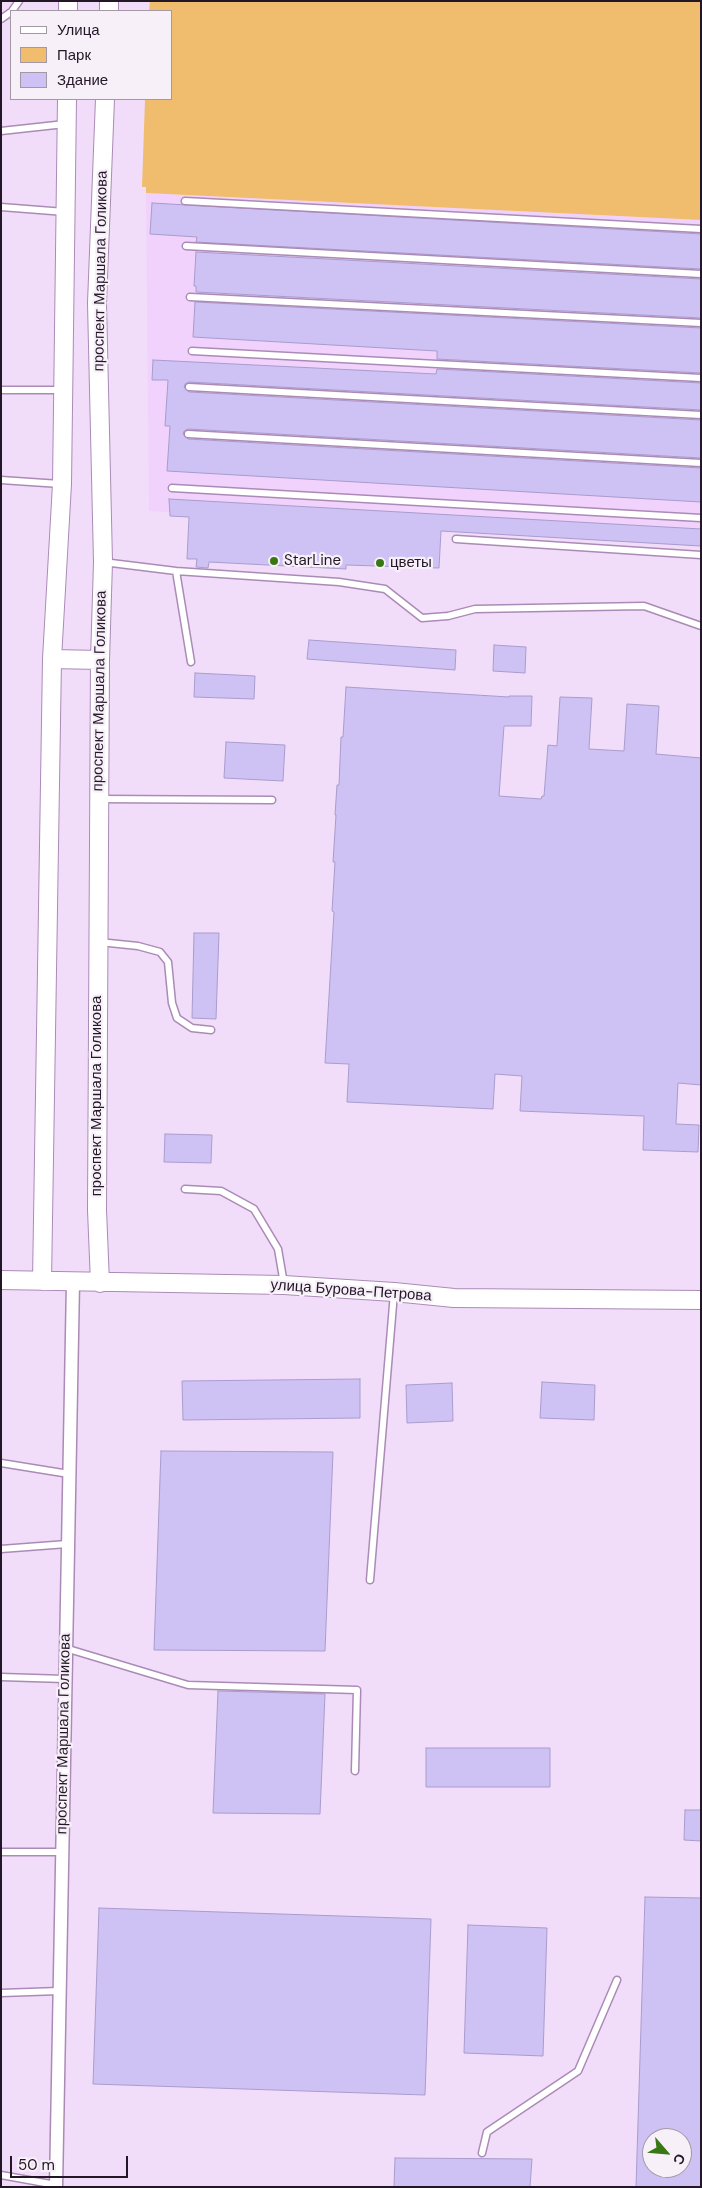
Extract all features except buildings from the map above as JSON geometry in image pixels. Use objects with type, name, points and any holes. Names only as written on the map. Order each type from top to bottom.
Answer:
[{"type":"main road","points":[[42,1281],[52,659],[62,484],[67,100]]},
{"type":"main road","name":"проспект Маршала Голикова","points":[[100,1283],[97,1210],[98,942],[100,660],[103,562],[97,303],[105,100]]},
{"type":"main road","points":[[52,659],[100,660]]},
{"type":"main road","name":"улица Бурова-Петрова","points":[[1,1280],[284,1285],[454,1298],[701,1300]]},
{"type":"street","name":"проспект Маршала Голикова","points":[[56,2186],[58,1991],[73,1282]]},
{"type":"lane","points":[[1,131],[66,124]]},
{"type":"lane","points":[[185,201],[701,229]]},
{"type":"lane","points":[[1,207],[65,212]]},
{"type":"lane","points":[[186,246],[701,274]]},
{"type":"lane","points":[[190,297],[701,323]]},
{"type":"lane","points":[[192,350],[701,378]]},
{"type":"lane","points":[[189,387],[701,415]]},
{"type":"lane","points":[[1,390],[62,390]]},
{"type":"lane","points":[[188,434],[701,463]]},
{"type":"lane","points":[[1,480],[62,484]]},
{"type":"lane","points":[[172,488],[701,518]]},
{"type":"lane","points":[[456,539],[701,555]]},
{"type":"lane","points":[[103,562],[176,571],[339,582],[385,589],[422,618],[448,616],[475,609],[644,606],[701,626]]},
{"type":"lane","points":[[176,571],[191,662]]},
{"type":"lane","points":[[99,799],[272,800]]},
{"type":"lane","points":[[98,942],[138,946],[160,952],[168,962],[172,1003],[177,1018],[192,1028],[211,1030]]},
{"type":"lane","points":[[185,1189],[221,1191],[254,1209],[278,1249],[284,1285]]},
{"type":"lane","points":[[370,1580],[394,1292]]},
{"type":"lane","points":[[1,1463],[69,1474]]},
{"type":"lane","points":[[1,1549],[67,1544]]},
{"type":"lane","points":[[65,1648],[188,1684],[357,1690],[354,1771]]},
{"type":"lane","points":[[1,1677],[65,1679]]},
{"type":"lane","points":[[1,1852],[62,1852]]},
{"type":"lane","points":[[482,2153],[487,2132],[578,2071],[617,1980]]},
{"type":"lane","points":[[1,1993],[58,1991]]},
{"type":"lane","points":[[1,2174],[56,2186]]},
{"type":"shaded area","points":[[146,193],[701,220],[701,547],[149,511]]},
{"type":"green space","points":[[150,1],[701,1],[701,220],[146,193],[146,187],[142,187],[145,100],[172,100],[172,10],[149,10]]},
{"type":"place","name":"StarLine","points":[[274,561]]},
{"type":"place","name":"цветы","points":[[380,563]]}]
